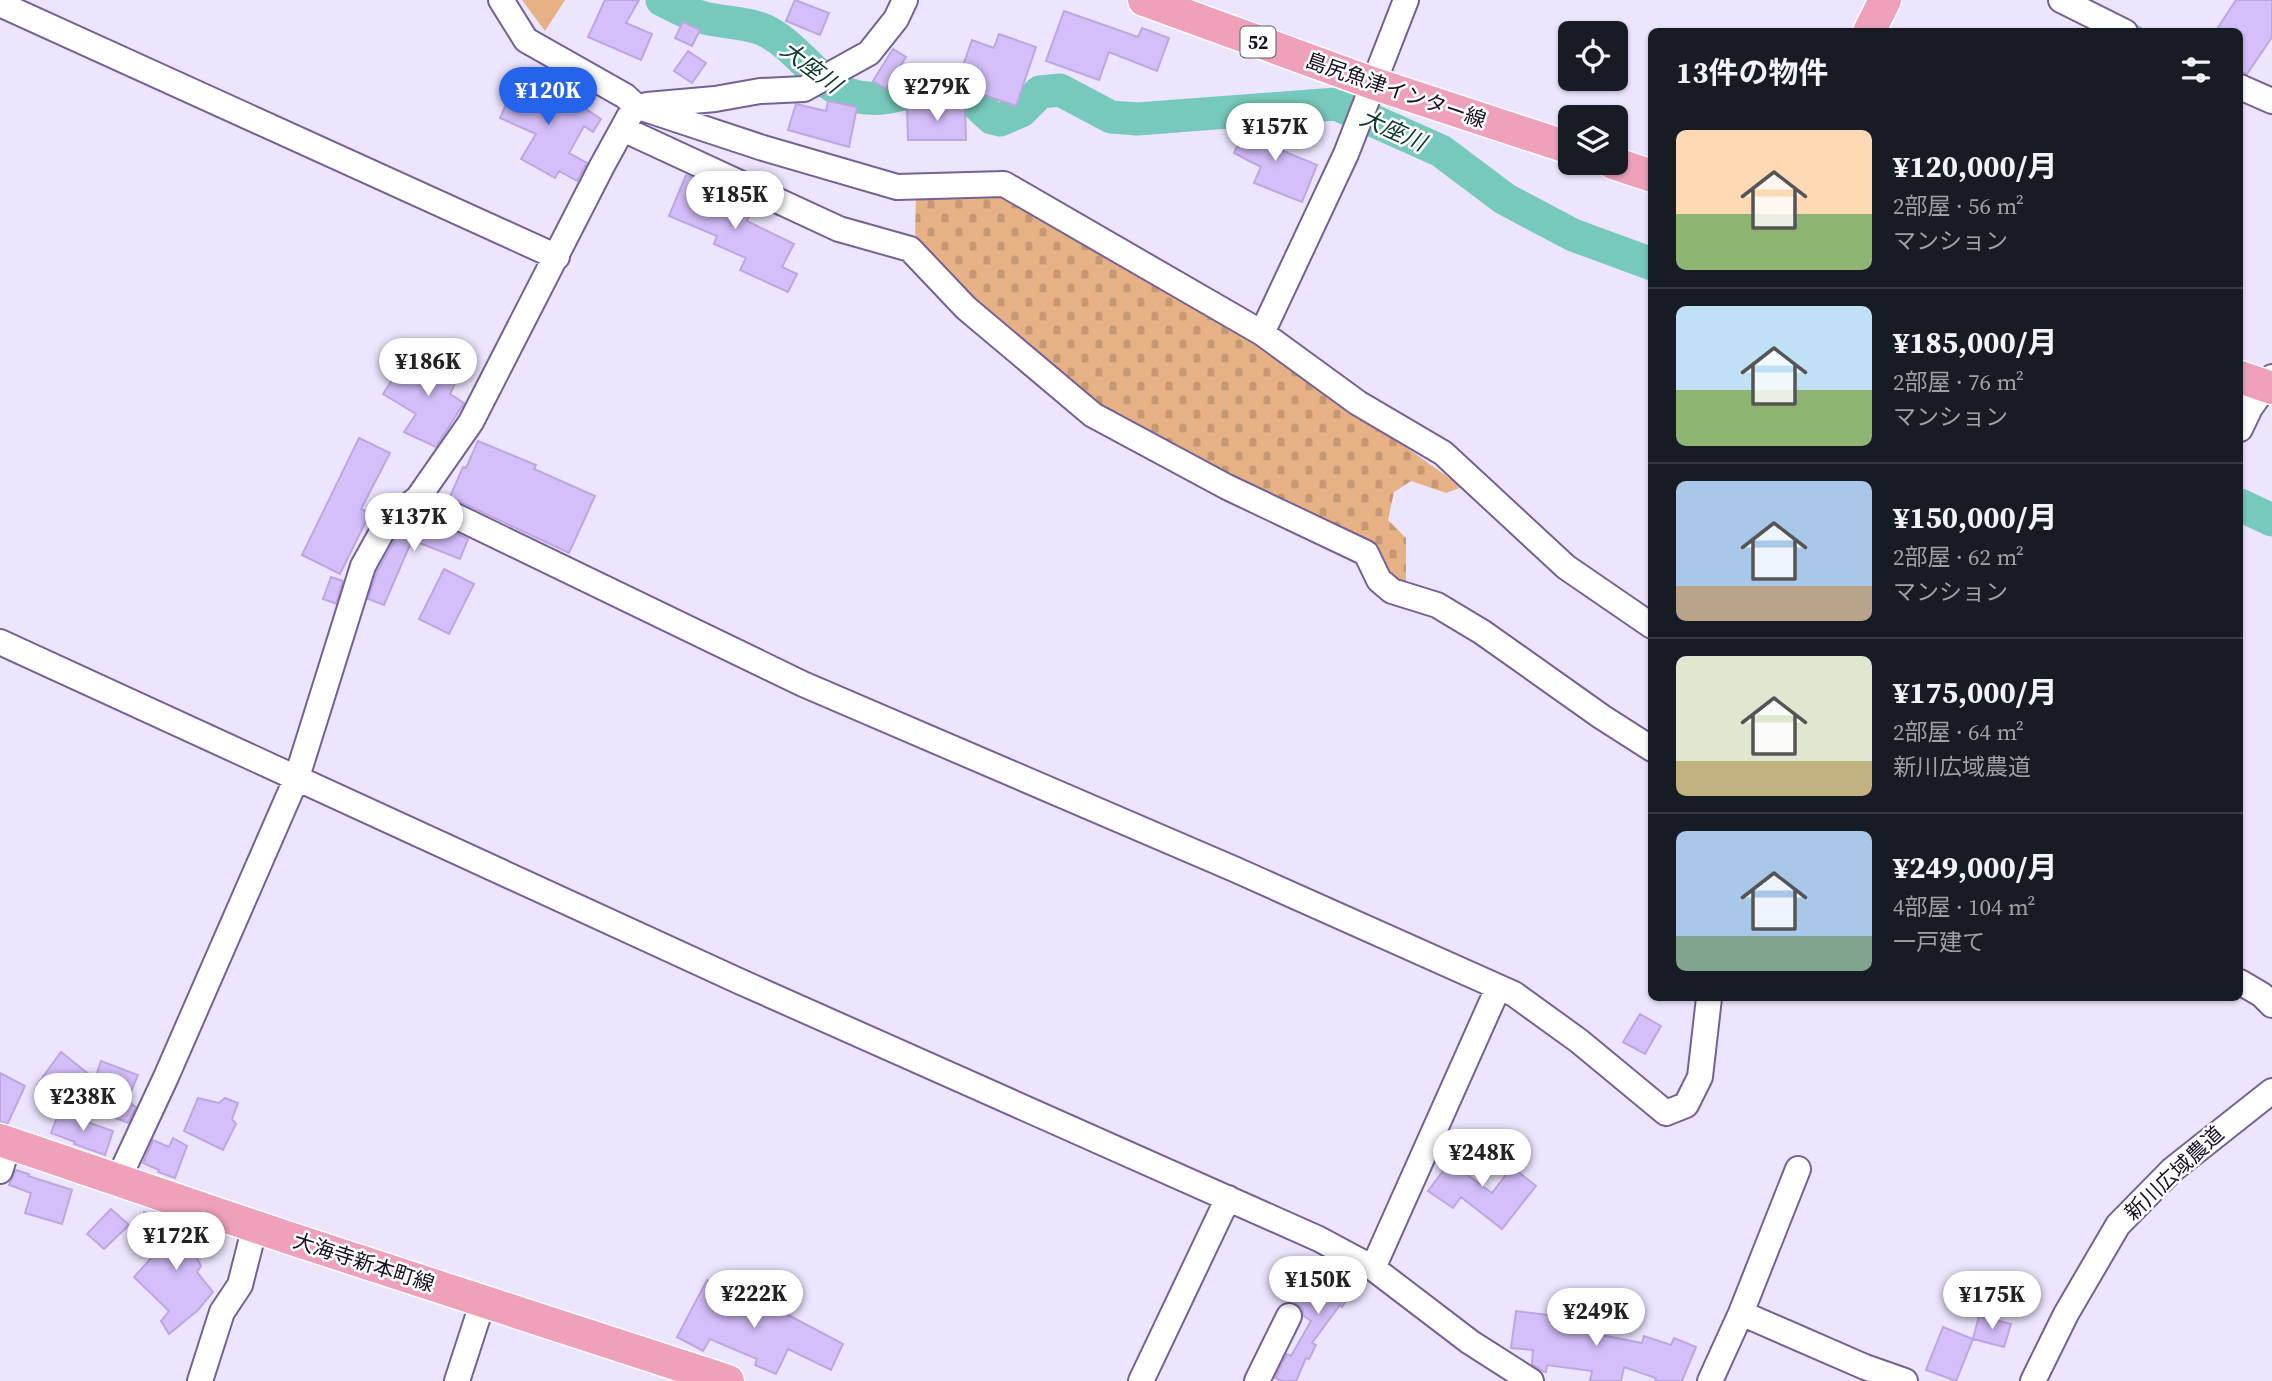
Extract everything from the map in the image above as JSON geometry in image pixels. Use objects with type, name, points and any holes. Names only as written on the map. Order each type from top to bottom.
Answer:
[{"type":"main road","name":"島尻魚津インター線","points":[[1144,0],[1373,83],[1558,144]]},
{"type":"main road","points":[[1871,28],[1885,0]]},
{"type":"main road","points":[[1628,168],[1648,175]]},
{"type":"main road","name":"大海寺新本町線","points":[[3,1151],[118,1180],[728,1381]]},
{"type":"street","points":[[501,0],[526,40],[625,96],[636,106],[763,148],[897,187],[1004,184],[1262,333],[1358,403],[1443,453],[1566,567],[1648,622]]},
{"type":"street","points":[[636,106],[715,99],[760,91],[804,89],[869,53],[897,19],[905,0]]},
{"type":"street","points":[[1262,333],[1346,154],[1406,0]]},
{"type":"street","points":[[2061,0],[2117,28]]},
{"type":"street","points":[[0,5],[557,257]]},
{"type":"street","points":[[2243,88],[2272,101]]},
{"type":"street","points":[[118,1180],[297,777],[363,566],[388,521],[418,498],[471,422],[602,166],[636,106]]},
{"type":"street","points":[[623,129],[839,229],[910,249],[966,308],[1093,415],[1227,487],[1366,553],[1379,580],[1392,592],[1437,605],[1482,632],[1648,746]]},
{"type":"street","points":[[2243,423],[2263,382]]},
{"type":"street","points":[[418,498],[803,684],[1234,869],[1514,994],[1579,1041],[1666,1113],[1686,1105],[1700,1077],[1709,1001]]},
{"type":"street","points":[[0,642],[741,982],[1319,1239],[1373,1268],[1470,1342],[1531,1381]]},
{"type":"street","points":[[2243,984],[2262,995],[2272,1005]]},
{"type":"street","points":[[1373,1268],[1498,988]]},
{"type":"street","name":"新川広域農道","points":[[2033,1381],[2066,1314],[2118,1225],[2172,1170],[2272,1091]]},
{"type":"street","points":[[1710,1381],[1741,1313],[1798,1169]]},
{"type":"street","points":[[1141,1381],[1228,1198]]},
{"type":"street","points":[[200,1381],[222,1312],[240,1284],[254,1226]]},
{"type":"street","points":[[457,1381],[483,1301]]},
{"type":"street","points":[[1741,1313],[1865,1367],[1905,1381]]},
{"type":"street","points":[[1257,1381],[1289,1316]]},
{"type":"green space","points":[[522,0],[565,0],[545,31]]},
{"type":"green space","points":[[1005,191],[1259,343],[1462,487],[1446,493],[1411,481],[1394,492],[1388,520],[1406,538],[1406,586],[1308,519],[1107,415],[998,324],[915,241],[916,194]]},
{"type":"building","points":[[605,0],[639,0],[626,23],[652,34],[641,60],[588,37]]},
{"type":"building","points":[[795,0],[829,13],[820,35],[786,21]]},
{"type":"building","points":[[2236,0],[2272,0],[2272,37],[2247,74],[2243,73],[2243,28],[2218,28]]},
{"type":"building","points":[[1064,11],[1138,37],[1142,28],[1169,38],[1157,71],[1109,52],[1099,80],[1046,61]]},
{"type":"building","points":[[683,22],[700,30],[692,46],[675,38]]},
{"type":"building","points":[[999,34],[1036,47],[1016,106],[978,93],[982,82],[960,74],[972,40],[994,48]]},
{"type":"building","points":[[893,49],[906,57],[886,89],[873,81]]},
{"type":"building","points":[[688,51],[706,63],[692,83],[674,71]]},
{"type":"building","points":[[520,72],[544,82],[540,92],[584,108],[601,119],[593,132],[584,126],[569,153],[587,163],[577,181],[559,171],[555,178],[521,159],[536,134],[500,118]]},
{"type":"building","points":[[828,101],[857,107],[849,147],[788,130],[796,104],[826,111]]},
{"type":"building","points":[[965,105],[966,140],[908,140],[907,106]]},
{"type":"building","points":[[1252,118],[1272,128],[1264,143],[1317,165],[1302,202],[1254,183],[1261,167],[1234,153]]},
{"type":"building","points":[[686,175],[754,206],[747,221],[794,244],[782,267],[797,274],[788,292],[740,270],[746,258],[714,244],[717,236],[669,216]]},
{"type":"building","points":[[440,355],[463,366],[450,394],[464,403],[436,447],[404,432],[416,414],[383,394],[405,360],[430,376]]},
{"type":"building","points":[[359,438],[390,453],[361,509],[370,513],[340,574],[302,555]]},
{"type":"building","points":[[478,441],[536,465],[534,469],[595,496],[569,553],[450,497]]},
{"type":"building","points":[[416,518],[438,524],[468,539],[460,559],[412,540],[384,605],[368,599],[377,572],[399,533],[402,534],[405,527]]},
{"type":"building","points":[[444,569],[474,584],[449,634],[419,619]]},
{"type":"building","points":[[331,577],[343,581],[336,604],[323,599]]},
{"type":"building","points":[[1640,1014],[1661,1026],[1645,1054],[1623,1042]]},
{"type":"building","points":[[61,1052],[95,1079],[101,1061],[138,1075],[127,1101],[74,1079],[65,1098],[37,1085]]},
{"type":"building","points":[[0,1073],[25,1086],[8,1123],[0,1122]]},
{"type":"building","points":[[122,1098],[136,1107],[128,1123],[113,1117]]},
{"type":"building","points":[[198,1098],[219,1103],[225,1098],[238,1103],[232,1119],[236,1124],[223,1150],[184,1131]]},
{"type":"building","points":[[59,1112],[113,1131],[105,1155],[51,1133]]},
{"type":"building","points":[[173,1138],[187,1146],[175,1178],[143,1163],[153,1140],[169,1147]]},
{"type":"building","points":[[1469,1141],[1481,1152],[1462,1171],[1492,1193],[1512,1167],[1536,1186],[1502,1229],[1461,1197],[1453,1208],[1428,1191]]},
{"type":"building","points":[[16,1170],[72,1190],[62,1224],[25,1213],[31,1193],[9,1185]]},
{"type":"building","points":[[111,1209],[129,1225],[104,1249],[87,1234]]},
{"type":"building","points":[[144,1212],[201,1228],[198,1234],[207,1244],[197,1258],[201,1266],[197,1272],[213,1292],[198,1310],[169,1334],[161,1321],[169,1311],[134,1277],[173,1234],[142,1217]]},
{"type":"building","points":[[1333,1263],[1360,1279],[1342,1307],[1340,1305],[1312,1343],[1316,1345],[1309,1359],[1306,1358],[1296,1381],[1275,1378],[1287,1354],[1291,1356],[1311,1321],[1304,1316],[1302,1308],[1295,1302],[1305,1288],[1313,1294]]},
{"type":"building","points":[[707,1280],[739,1297],[741,1293],[775,1308],[843,1344],[831,1370],[788,1349],[776,1374],[755,1365],[757,1359],[710,1339],[703,1351],[677,1337]]},
{"type":"building","points":[[1565,1306],[1589,1310],[1586,1332],[1642,1343],[1644,1336],[1671,1345],[1674,1338],[1696,1347],[1682,1381],[1655,1381],[1656,1378],[1624,1367],[1621,1381],[1590,1381],[1592,1371],[1547,1365],[1546,1372],[1542,1371],[1532,1364],[1533,1350],[1511,1348],[1516,1311],[1563,1317]]},
{"type":"building","points":[[1979,1316],[2011,1324],[2004,1347],[1973,1339]]},
{"type":"building","points":[[1943,1327],[1973,1339],[1956,1381],[1926,1370]]},
{"type":"waterway","name":"大座川","points":[[662,0],[696,16],[764,30],[777,37],[821,77],[845,93],[859,97],[883,98],[954,83],[992,118],[1000,120],[1021,111],[1040,92],[1060,90],[1111,117],[1137,119],[1336,104],[1441,151],[1505,199],[1573,235],[1648,263]]},
{"type":"waterway","points":[[2132,25],[2138,28]]},
{"type":"waterway","name":"大座川","points":[[2243,506],[2272,520]]}]
